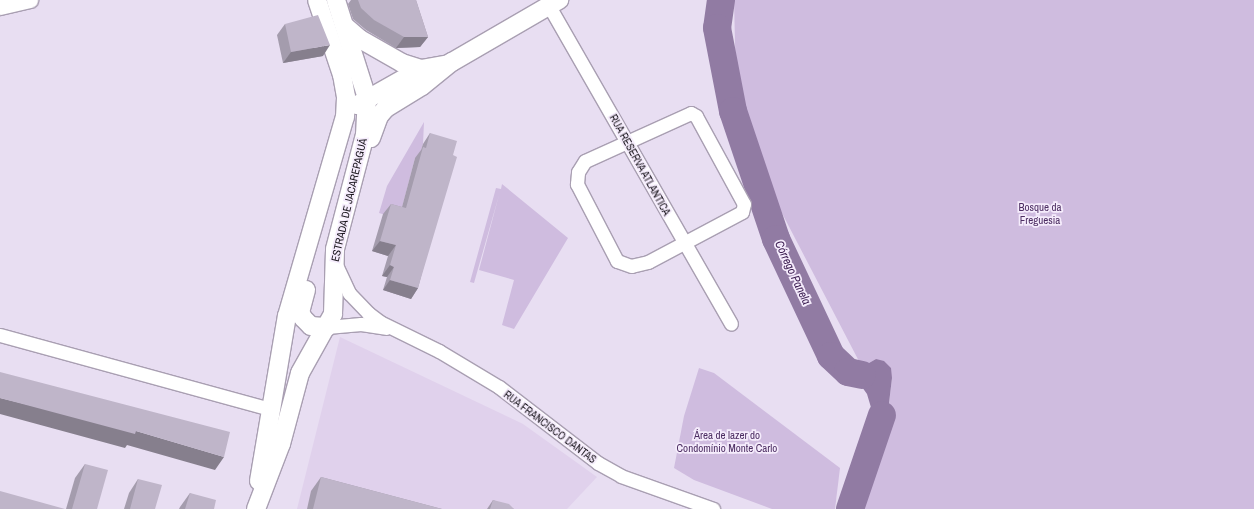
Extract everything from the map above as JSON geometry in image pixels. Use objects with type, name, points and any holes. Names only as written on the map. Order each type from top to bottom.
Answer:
[{"type":"main road","name":"ESTRADA DE JACAREPAGUÁ","points":[[256,509],[281,444],[300,373],[306,358],[327,327],[335,305],[334,258],[365,135],[367,98],[336,0]]},
{"type":"main road","points":[[360,156],[379,116],[386,108],[422,86],[452,62],[554,3]]},
{"type":"main road","name":"ESTRADA DE JACAREPAGUÁ","points":[[256,509],[287,316],[343,129],[346,103],[342,75],[318,4]]},
{"type":"main road","points":[[345,26],[360,39],[402,63],[421,69]]},
{"type":"main road","points":[[343,129],[352,109],[367,98],[421,69],[452,62]]},
{"type":"main road","points":[[309,242],[312,267],[300,312],[311,326],[327,327]]},
{"type":"street","points":[[0,7],[30,0]]},
{"type":"street","name":"RUA RESERVA ATLANTICA","points":[[554,3],[684,244],[730,324]]},
{"type":"street","points":[[692,113],[696,116],[744,204],[742,212],[648,262],[631,266],[617,261],[577,184],[578,172],[585,161],[627,140],[692,113]]},
{"type":"street","name":"RUA FRANCISCO DANTAS","points":[[334,258],[343,282],[358,303],[369,314],[394,330],[439,351],[499,387],[607,469],[709,508]]},
{"type":"street","name":"RUA FRANCISCO DANTAS","points":[[327,327],[361,324],[394,330]]},
{"type":"street","points":[[0,335],[271,409]]},
{"type":"shaded area","points":[[340,337],[523,424],[597,477],[567,509],[297,509]]},
{"type":"shaded area","points":[[831,356],[849,368],[862,367],[876,359],[884,361],[891,368],[892,378],[884,445],[871,452],[875,421],[867,394],[862,387],[840,374]]},
{"type":"green space","name":"Bosque da Freguesia","points":[[734,0],[1254,0],[1254,509],[858,509],[884,445],[892,378],[876,359],[862,367],[771,192],[736,85]]},
{"type":"green space","points":[[424,122],[423,144],[418,159],[415,158],[399,219],[379,213],[387,186]]},
{"type":"green space","points":[[502,184],[568,238],[514,329],[502,325],[514,280],[479,270],[499,195],[474,283],[470,282],[496,188],[501,189]]},
{"type":"green space","name":"Área de lazer do Condomínio Monte Carlo","points":[[699,368],[714,373],[840,468],[835,509],[772,509],[694,480],[674,468],[684,416]]},
{"type":"building","points":[[358,0],[416,0],[428,37],[404,37],[374,20],[361,8]]},
{"type":"building","points":[[318,15],[330,45],[291,52],[285,24]]},
{"type":"building","points":[[430,133],[457,141],[453,155],[457,157],[418,288],[390,280],[394,267],[390,265],[396,245],[380,241],[391,204],[406,208],[423,147],[426,148]]},
{"type":"building","points":[[0,372],[230,432],[224,457],[136,431],[135,434],[0,398]]},
{"type":"building","points":[[85,464],[108,470],[97,509],[72,509]]},
{"type":"building","points":[[321,477],[442,509],[313,509]]},
{"type":"building","points":[[138,479],[162,485],[155,509],[130,509]]},
{"type":"building","points":[[0,491],[65,509],[0,509]]},
{"type":"building","points":[[190,493],[216,500],[214,509],[185,509]]},
{"type":"building","points":[[493,500],[509,504],[514,509],[490,509]]},
{"type":"waterway","name":"Córrego Panela","points":[[721,0],[717,28],[733,111],[776,239],[831,356],[848,372],[862,375]]},
{"type":"waterway","name":"Córrego Panela","points":[[850,509],[882,415]]}]
